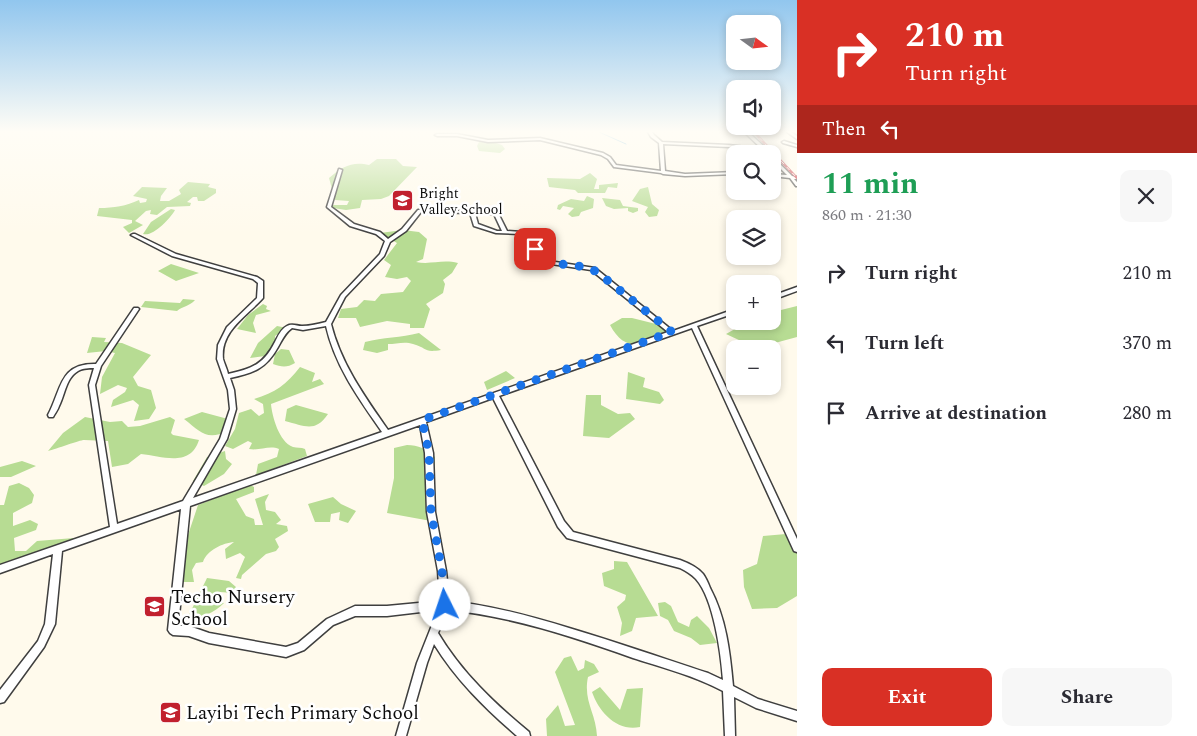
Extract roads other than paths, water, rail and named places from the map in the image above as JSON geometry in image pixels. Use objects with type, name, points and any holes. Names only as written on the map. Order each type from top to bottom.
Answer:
[{"type":"street","points":[[619,166],[710,176],[726,174]]},
{"type":"street","points":[[662,166],[662,172]]},
{"type":"street","points":[[781,166],[797,185]]},
{"type":"street","points":[[340,170],[329,207],[352,225],[378,233],[388,241]]},
{"type":"street","points":[[781,176],[797,178]]},
{"type":"street","points":[[386,433],[334,350],[328,324],[339,302],[382,255],[388,241],[404,230],[420,211],[496,213],[505,232]]},
{"type":"street","points":[[472,212],[476,225],[496,232],[522,234],[542,262],[587,267],[597,272],[672,332]]},
{"type":"street","points":[[133,235],[174,255],[239,273],[260,282],[260,298],[237,319],[222,340],[220,359],[227,376],[233,404],[229,427],[186,503],[173,630],[189,631],[209,638],[286,652],[301,647],[330,622],[355,611],[387,611],[445,605],[466,607],[562,629],[684,669],[756,703],[797,716]]},
{"type":"street","points":[[781,295],[797,290]]},
{"type":"street","points":[[114,528],[92,385],[98,366],[136,309]]},
{"type":"street","points":[[0,569],[726,314]]},
{"type":"street","points":[[227,376],[250,372],[262,365],[283,331],[291,326],[303,328],[328,324]]},
{"type":"street","points":[[694,325],[797,548]]},
{"type":"street","points":[[51,415],[57,404],[63,383],[70,373],[83,366],[98,366]]},
{"type":"street","points":[[495,395],[561,524],[570,535],[680,564],[690,568],[701,579],[720,632],[729,689],[730,736]]},
{"type":"street","points":[[401,736],[422,663],[445,605],[442,571],[431,512],[429,453],[422,420]]},
{"type":"street","points":[[0,698],[41,644],[50,624],[58,548]]},
{"type":"street","points":[[434,635],[445,655],[467,684],[525,736]]},
{"type":"railway","points":[[786,166],[797,178]]},
{"type":"place","name":"Bright Valley School","points":[[403,201]]},
{"type":"place","name":"Techo Nursery School","points":[[155,607]]},
{"type":"place","name":"Layibi Tech Primary School","points":[[170,712]]}]
